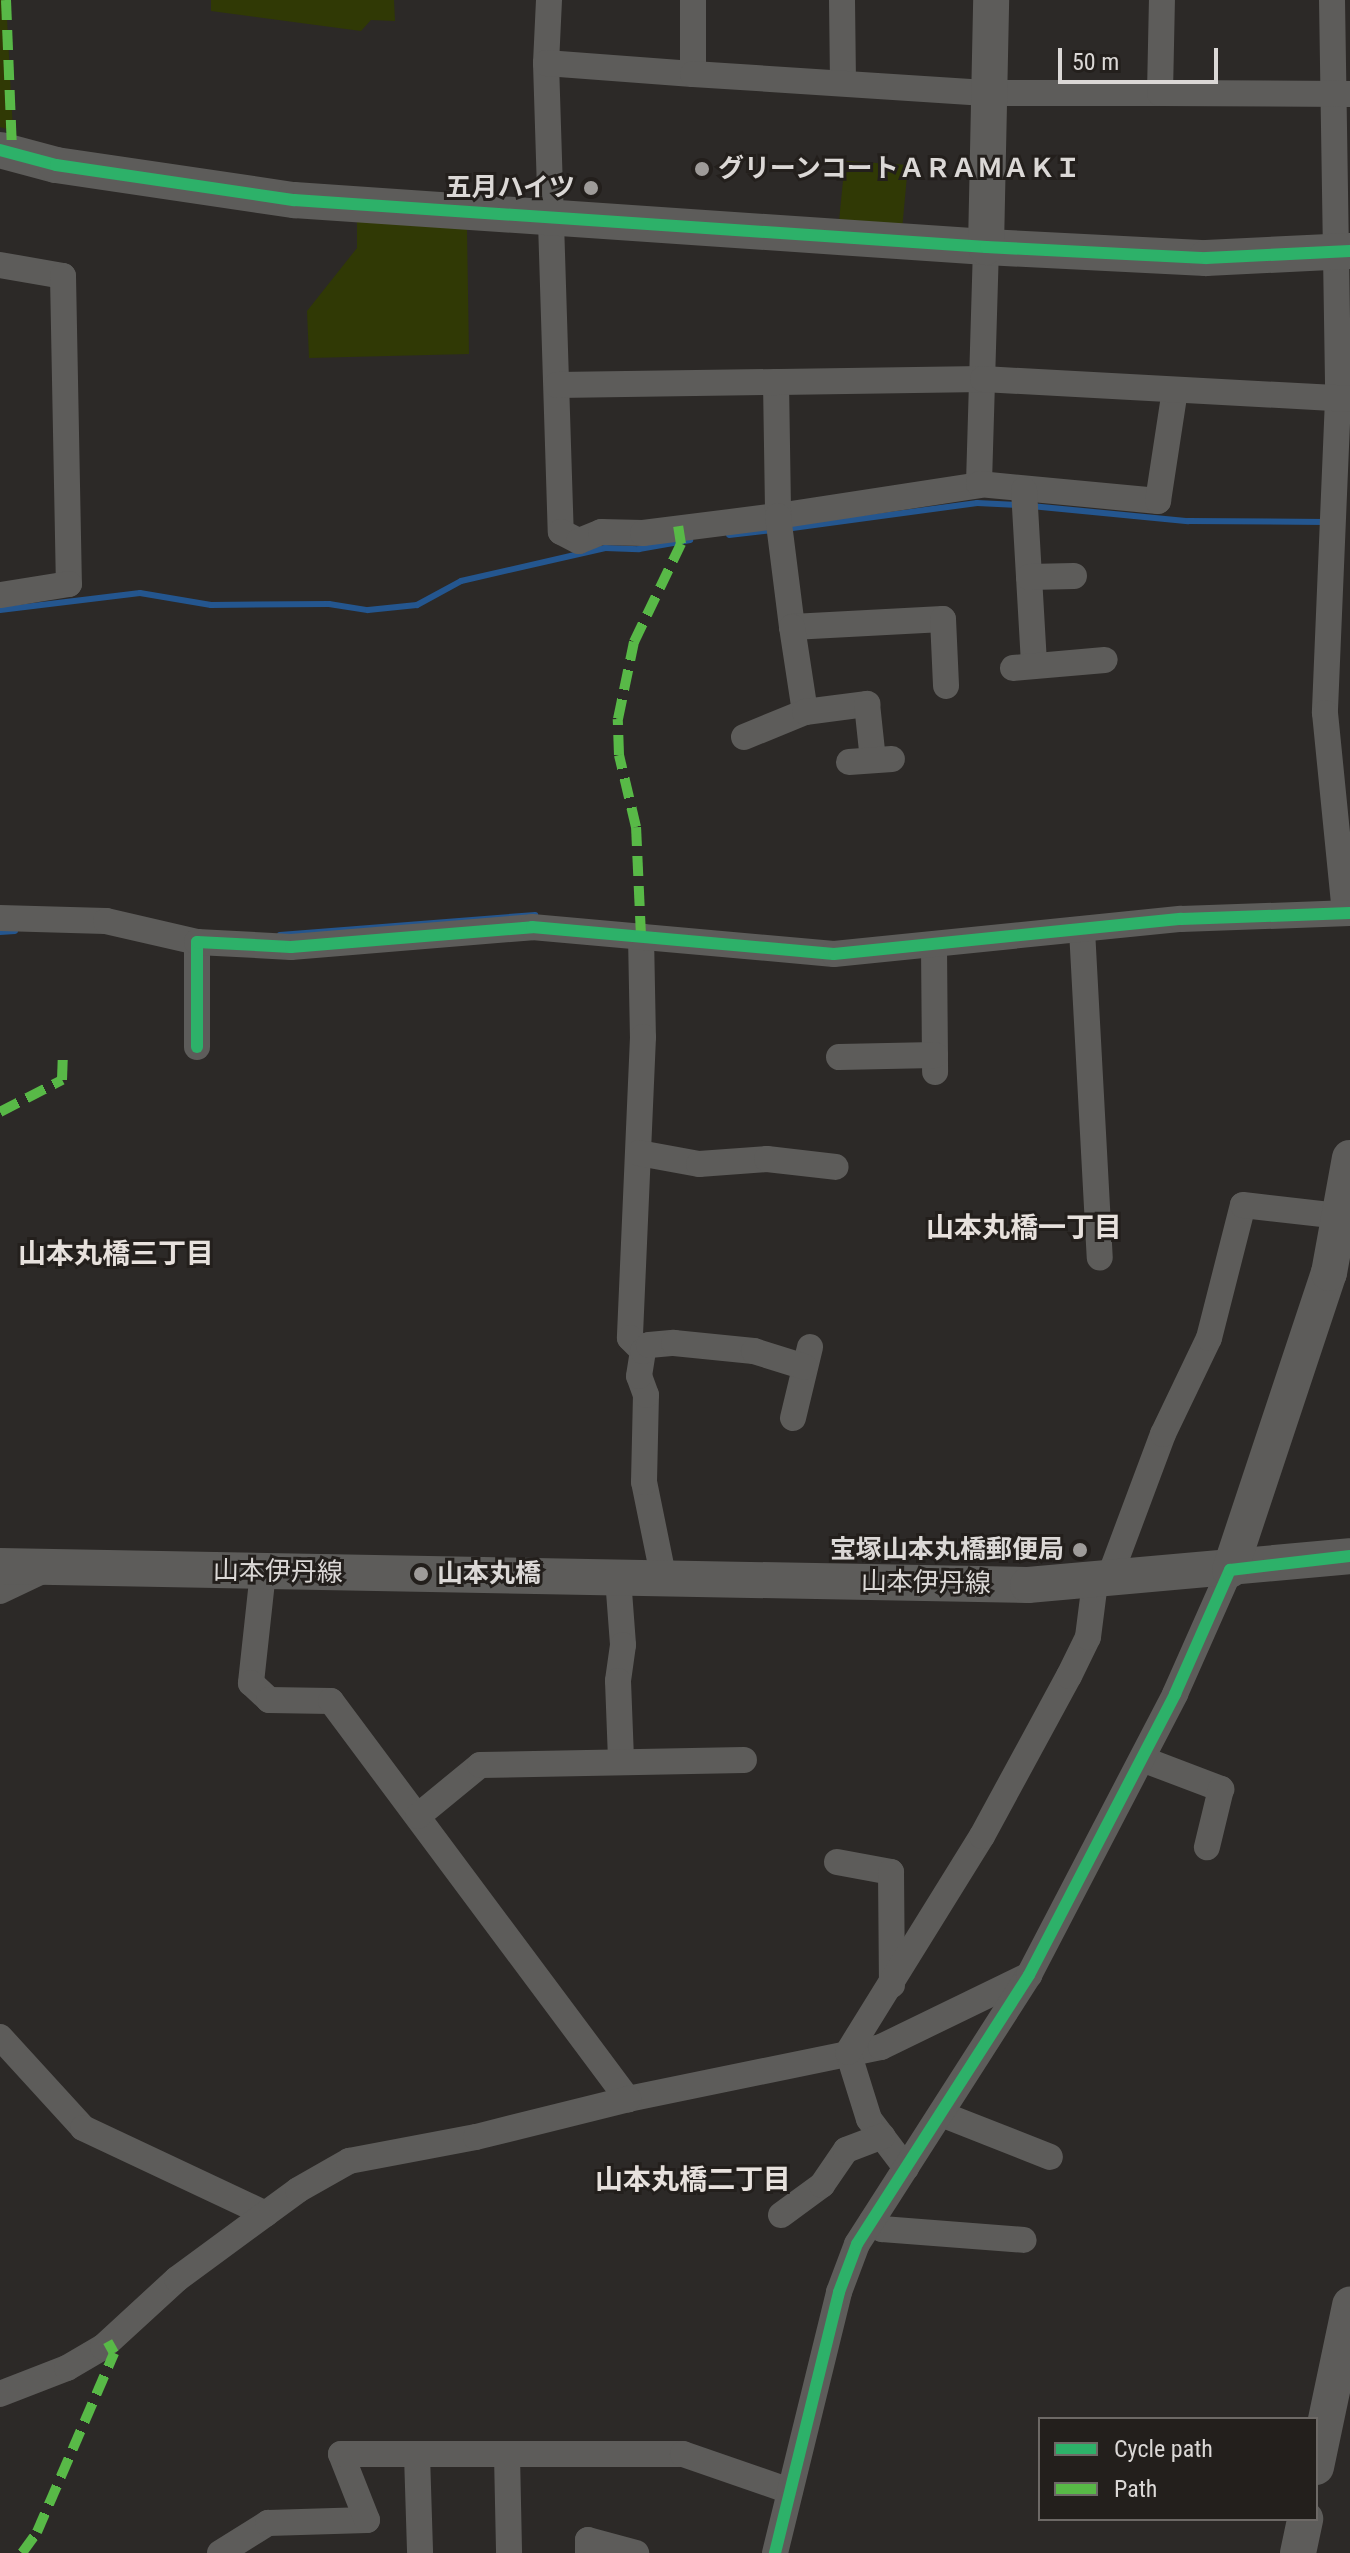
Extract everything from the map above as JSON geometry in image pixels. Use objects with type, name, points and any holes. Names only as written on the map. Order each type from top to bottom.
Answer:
[{"type":"street","points":[[549,0],[546,63],[561,532],[579,541],[601,532],[643,533],[980,485],[1158,501],[1175,390]]},
{"type":"street","points":[[693,0],[693,74]]},
{"type":"street","points":[[842,0],[843,83]]},
{"type":"street","points":[[980,485],[991,0]]},
{"type":"street","points":[[1160,93],[1162,0]]},
{"type":"street","points":[[0,918],[106,921],[197,942],[261,948],[522,927],[807,953],[934,947],[1243,914],[1348,913],[1325,713],[1344,399],[1342,94],[1332,0]]},
{"type":"street","points":[[546,63],[989,93],[1342,94]]},
{"type":"street","points":[[0,150],[56,165],[294,200],[986,247],[1206,258],[1344,251]]},
{"type":"street","points":[[0,265],[63,276],[69,584],[0,595]]},
{"type":"street","points":[[557,385],[983,379],[1344,399]]},
{"type":"street","points":[[776,382],[778,516],[805,712]]},
{"type":"street","points":[[1024,490],[1029,577],[1024,667],[1105,660]]},
{"type":"street","points":[[1029,577],[1074,576]]},
{"type":"street","points":[[792,627],[952,619],[946,686]]},
{"type":"street","points":[[744,737],[805,712],[867,704],[871,761]]},
{"type":"street","points":[[1082,930],[1100,1258]]},
{"type":"street","points":[[641,936],[639,1153],[630,1338],[643,1351]]},
{"type":"street","points":[[197,942],[197,1047]]},
{"type":"street","points":[[849,1052],[935,1064],[934,947]]},
{"type":"street","points":[[639,1153],[699,1164],[767,1159],[836,1167]]},
{"type":"street","points":[[775,2553],[839,2292],[872,2221],[1029,1975],[1142,1759],[1230,1570],[1325,1288],[1350,1158]]},
{"type":"street","points":[[848,2052],[892,1986],[1069,1676],[1088,1637],[1101,1582],[1163,1434],[1209,1338],[1243,1205],[1340,1216]]},
{"type":"street","points":[[664,1580],[644,1482],[646,1395],[639,1376],[643,1351],[649,1345],[674,1343],[808,1357],[793,1418]]},
{"type":"street","name":"山本伊丹線","points":[[0,1566],[664,1580],[1101,1582],[1350,1556]]},
{"type":"street","points":[[0,1591],[51,1567]]},
{"type":"street","points":[[263,1572],[251,1683],[269,1700],[331,1701],[628,2099]]},
{"type":"street","points":[[618,1578],[623,1645],[618,1681],[621,1760]]},
{"type":"street","points":[[1142,1759],[1221,1789],[1207,1847]]},
{"type":"street","points":[[418,1816],[480,1765],[744,1760]]},
{"type":"street","points":[[837,1862],[891,1872],[892,1986]]},
{"type":"street","points":[[0,2394],[67,2368],[103,2347],[153,2298],[266,2214],[349,2161],[476,2137],[628,2099],[881,2047],[1029,1975]]},
{"type":"street","points":[[0,2037],[83,2128],[266,2214]]},
{"type":"street","points":[[848,2052],[869,2119],[906,2168]]},
{"type":"street","points":[[941,2114],[1050,2157]]},
{"type":"street","points":[[781,2215],[822,2185],[846,2150],[882,2136]]},
{"type":"street","points":[[872,2221],[882,2229],[1024,2240]]},
{"type":"street","points":[[1318,2457],[1350,2305]]},
{"type":"street","points":[[220,2553],[268,2523],[367,2520],[341,2454],[683,2454],[790,2491]]},
{"type":"street","points":[[417,2455],[420,2553]]},
{"type":"street","points":[[507,2455],[509,2553]]},
{"type":"street","points":[[1298,2553],[1305,2521]]},
{"type":"street","points":[[588,2553],[588,2540],[638,2546]]},
{"type":"green space","points":[[0,0],[6,0],[13,131],[0,127]]},
{"type":"green space","points":[[211,0],[394,0],[395,21],[371,20],[361,31],[211,11]]},
{"type":"green space","points":[[845,161],[908,165],[902,230],[839,221]]},
{"type":"green space","points":[[357,213],[460,222],[467,230],[469,354],[309,358],[307,311],[357,248]]},
{"type":"waterway","points":[[785,529],[977,503],[1020,505]]},
{"type":"waterway","points":[[1031,506],[1188,521],[1326,522]]},
{"type":"waterway","points":[[729,535],[773,530]]},
{"type":"waterway","points":[[0,610],[140,593],[211,605],[329,604],[368,610],[417,605],[461,581],[605,548],[639,549],[690,540]]},
{"type":"waterway","points":[[280,935],[535,915]]},
{"type":"waterway","points":[[0,932],[15,931]]},
{"type":"marked path","points":[[6,0],[12,152]]},
{"type":"marked path","points":[[641,936],[636,827],[619,755],[618,719],[634,642],[681,544],[678,526]]},
{"type":"marked path","points":[[0,1112],[62,1080],[63,1053]]},
{"type":"marked path","points":[[22,2553],[37,2532],[114,2353],[108,2342]]},
{"type":"cycle path","points":[[0,150],[56,165],[294,200],[986,247],[1206,258],[1350,251]]},
{"type":"cycle path","points":[[197,1047],[197,942],[291,947],[532,927],[834,954],[1181,919],[1350,913]]},
{"type":"cycle path","points":[[775,2553],[839,2292],[857,2244],[1029,1975],[1175,1694],[1230,1570],[1350,1556]]},
{"type":"place","name":"グリーンコートＡＲＡＭＡＫＩ","points":[[702,169]]},
{"type":"place","name":"五月ハイツ","points":[[591,188]]},
{"type":"place","name":"宝塚山本丸橋郵便局","points":[[1080,1550]]},
{"type":"place","name":"山本丸橋","points":[[421,1574]]},
{"type":"district","name":"山本丸橋一丁目","points":[[1024,1228]]},
{"type":"district","name":"山本丸橋三丁目","points":[[116,1254]]},
{"type":"district","name":"山本丸橋二丁目","points":[[693,2180]]}]
